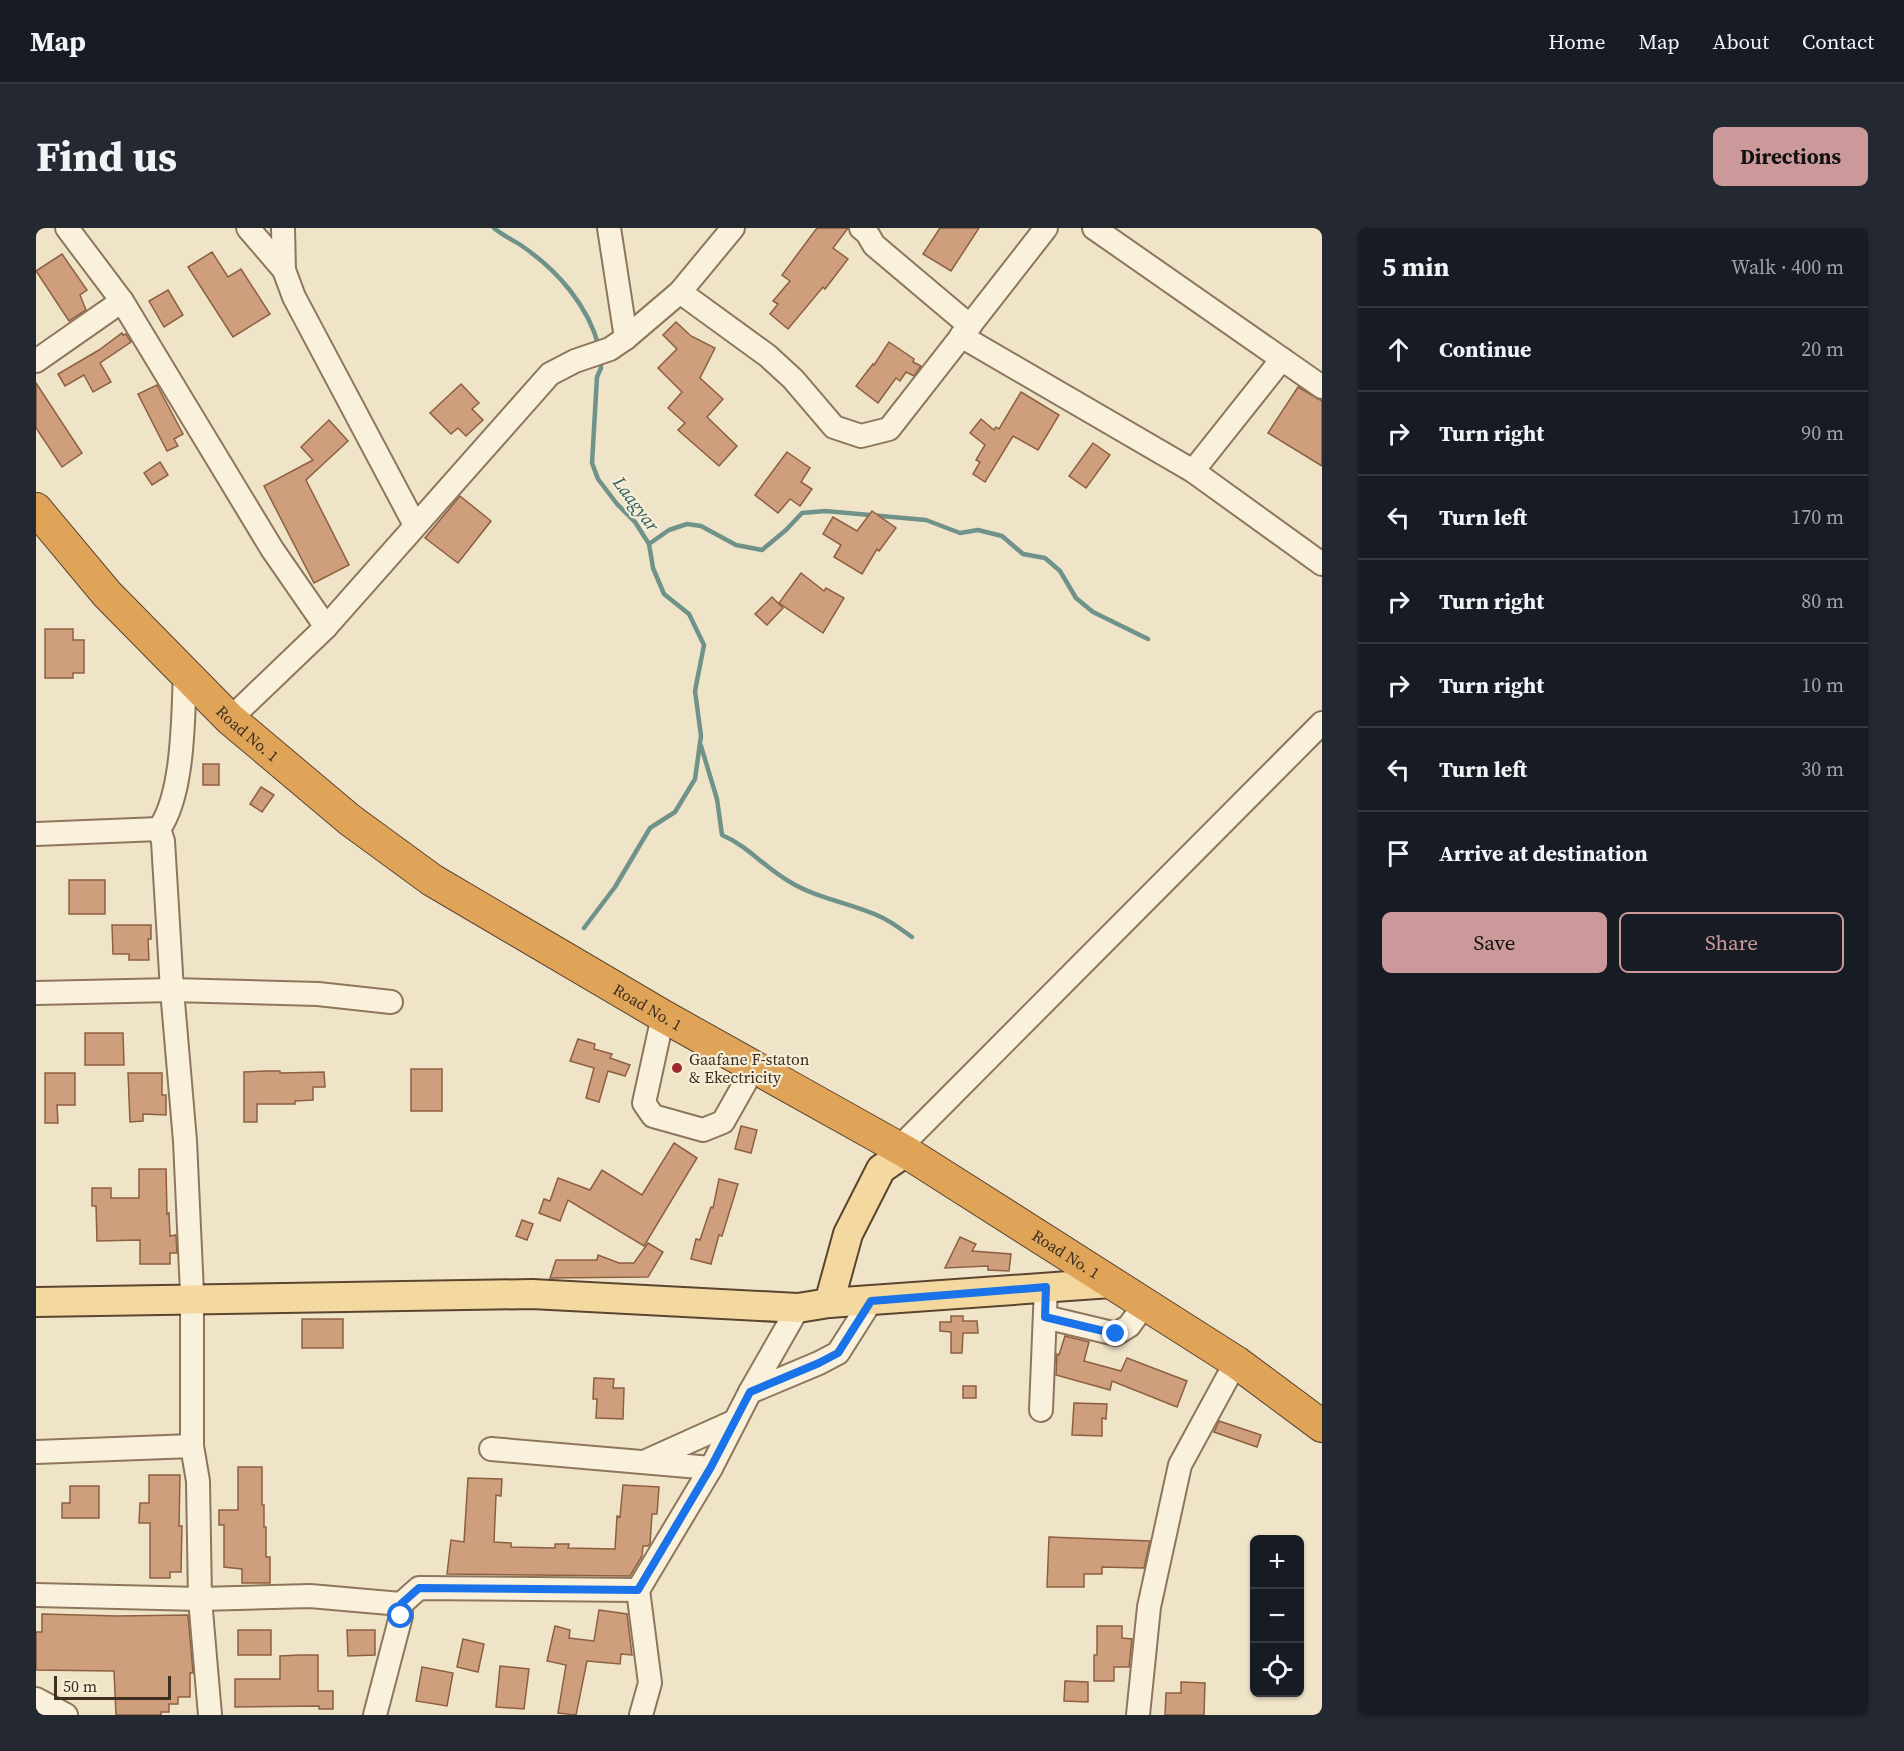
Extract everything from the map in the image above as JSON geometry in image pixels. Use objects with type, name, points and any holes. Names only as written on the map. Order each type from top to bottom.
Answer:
[{"type":"highway","name":"Road No. 1","points":[[36,509],[107,594],[230,719],[350,820],[432,880],[663,1016],[902,1150],[1236,1362],[1322,1426]]},
{"type":"main road","points":[[829,1303],[848,1234],[881,1169],[902,1150]]},
{"type":"main road","points":[[36,1302],[532,1294],[798,1308],[829,1303],[1111,1282]]},
{"type":"street","points":[[67,228],[122,301],[272,549],[326,627]]},
{"type":"street","points":[[248,228],[284,270],[294,297],[415,525]]},
{"type":"street","points":[[284,228],[284,270]]},
{"type":"street","points":[[609,228],[626,338]]},
{"type":"street","points":[[230,719],[326,627],[550,374],[575,361],[610,349],[626,338],[680,292],[733,228]]},
{"type":"street","points":[[861,228],[874,245],[966,331],[1193,471],[1322,564]]},
{"type":"street","points":[[680,292],[768,356],[793,379],[834,427],[861,436],[889,429],[1046,228]]},
{"type":"street","points":[[1094,228],[1322,387]]},
{"type":"street","points":[[36,362],[122,301]]},
{"type":"street","points":[[1193,471],[1282,359]]},
{"type":"street","points":[[159,829],[166,819],[180,767],[185,673]]},
{"type":"street","points":[[902,1150],[1322,723]]},
{"type":"street","points":[[36,834],[159,829]]},
{"type":"street","points":[[159,829],[163,841],[172,990],[185,1141],[192,1299],[192,1446],[198,1481],[200,1599],[210,1715]]},
{"type":"street","points":[[36,993],[172,990],[318,994],[391,1002]]},
{"type":"street","points":[[663,1016],[644,1103],[653,1116],[703,1130],[723,1122],[754,1067]]},
{"type":"street","points":[[1041,1410],[1046,1287]]},
{"type":"street","points":[[750,1392],[838,1353],[871,1301]]},
{"type":"street","points":[[1045,1317],[1116,1334],[1129,1326],[1144,1304]]},
{"type":"street","points":[[641,1715],[650,1683],[638,1590],[711,1467],[798,1308]]},
{"type":"street","points":[[1138,1715],[1149,1607],[1180,1465],[1236,1362]]},
{"type":"street","points":[[644,1462],[735,1421]]},
{"type":"street","points":[[36,1452],[192,1446]]},
{"type":"street","points":[[491,1449],[711,1467]]},
{"type":"street","points":[[36,1595],[200,1599],[310,1596],[401,1604],[419,1588],[638,1590]]},
{"type":"street","points":[[375,1715],[401,1616],[401,1604]]},
{"type":"street","points":[[36,1699],[66,1715]]},
{"type":"building","points":[[817,228],[848,228],[833,248],[848,259],[825,289],[823,287],[788,329],[770,314],[778,304],[773,301],[790,281],[782,275]]},
{"type":"building","points":[[940,228],[979,228],[951,271],[923,254]]},
{"type":"building","points":[[212,252],[228,277],[241,269],[270,314],[233,337],[188,267]]},
{"type":"building","points":[[62,254],[87,290],[80,295],[86,310],[69,321],[36,271]]},
{"type":"building","points":[[168,290],[183,315],[164,327],[149,301]]},
{"type":"building","points":[[676,322],[691,336],[715,348],[700,378],[723,399],[707,417],[737,446],[719,466],[678,430],[685,423],[668,408],[682,392],[658,368],[677,349],[663,335]]},
{"type":"building","points":[[122,333],[126,334],[131,342],[100,363],[111,382],[93,392],[84,375],[65,386],[58,374],[99,350]]},
{"type":"building","points":[[889,342],[921,366],[914,376],[906,372],[900,381],[896,378],[878,403],[856,386],[874,365]]},
{"type":"building","points":[[36,383],[82,453],[62,467],[36,428]]},
{"type":"building","points":[[461,384],[479,403],[472,409],[483,420],[466,436],[458,428],[451,434],[430,413]]},
{"type":"building","points":[[157,385],[183,434],[174,439],[178,446],[167,451],[138,394]]},
{"type":"building","points":[[1298,387],[1322,401],[1322,466],[1268,433]]},
{"type":"building","points":[[1021,392],[1059,415],[1038,450],[1013,436],[985,482],[973,474],[980,462],[976,460],[985,445],[970,433],[981,419],[994,430],[996,427],[999,429]]},
{"type":"building","points":[[329,420],[348,441],[306,480],[349,565],[314,583],[264,486],[313,460],[301,447]]},
{"type":"building","points":[[1093,443],[1110,455],[1086,488],[1069,476]]},
{"type":"building","points":[[787,452],[810,468],[801,482],[812,489],[800,506],[790,499],[778,513],[755,495]]},
{"type":"building","points":[[160,462],[168,475],[152,485],[144,473]]},
{"type":"building","points":[[460,496],[491,521],[458,563],[425,538]]},
{"type":"building","points":[[872,511],[896,528],[879,551],[877,549],[862,574],[834,557],[841,545],[823,534],[833,517],[857,531]]},
{"type":"building","points":[[801,573],[824,591],[826,588],[844,598],[823,633],[779,603]]},
{"type":"building","points":[[772,597],[783,608],[767,625],[755,614]]},
{"type":"building","points":[[45,629],[73,629],[73,640],[84,640],[84,673],[73,673],[73,678],[45,678]]},
{"type":"building","points":[[203,764],[219,764],[219,785],[203,785]]},
{"type":"building","points":[[261,787],[274,795],[262,812],[250,804]]},
{"type":"building","points":[[69,880],[105,880],[105,914],[69,914]]},
{"type":"building","points":[[112,925],[151,925],[151,939],[148,939],[149,960],[129,960],[129,954],[113,954]]},
{"type":"building","points":[[85,1033],[123,1033],[124,1065],[85,1065]]},
{"type":"building","points":[[578,1039],[595,1044],[594,1049],[612,1054],[610,1058],[630,1065],[625,1076],[608,1071],[599,1102],[586,1098],[594,1068],[570,1061]]},
{"type":"building","points":[[411,1069],[442,1069],[442,1111],[411,1111]]},
{"type":"building","points":[[280,1071],[280,1073],[324,1072],[325,1087],[313,1087],[313,1100],[295,1101],[295,1104],[257,1104],[257,1122],[244,1122],[244,1072]]},
{"type":"building","points":[[45,1073],[75,1073],[75,1105],[57,1105],[58,1123],[45,1123]]},
{"type":"building","points":[[128,1073],[162,1073],[162,1095],[166,1095],[166,1115],[143,1114],[143,1121],[130,1122]]},
{"type":"building","points":[[741,1126],[757,1130],[751,1153],[735,1149]]},
{"type":"building","points":[[674,1143],[697,1158],[644,1246],[568,1200],[560,1221],[539,1213],[544,1199],[550,1201],[558,1178],[590,1190],[602,1170],[642,1195]]},
{"type":"building","points":[[139,1169],[166,1169],[167,1214],[169,1213],[170,1236],[176,1235],[177,1253],[170,1253],[170,1264],[140,1264],[140,1240],[97,1241],[96,1206],[92,1206],[92,1188],[111,1188],[111,1198],[139,1198]]},
{"type":"building","points":[[719,1179],[738,1184],[711,1264],[691,1259],[696,1239],[700,1240],[711,1207],[713,1208]]},
{"type":"building","points":[[522,1220],[533,1224],[527,1240],[516,1236]]},
{"type":"building","points":[[960,1237],[976,1244],[972,1251],[1011,1254],[1009,1271],[988,1270],[988,1266],[945,1268]]},
{"type":"building","points":[[648,1243],[663,1252],[648,1277],[550,1278],[556,1260],[597,1260],[598,1255],[619,1263],[634,1263]]},
{"type":"building","points":[[951,1316],[963,1316],[963,1321],[977,1321],[978,1333],[963,1333],[962,1353],[951,1353],[951,1332],[940,1331],[940,1322],[951,1322]]},
{"type":"building","points":[[302,1319],[343,1319],[343,1348],[302,1348]]},
{"type":"building","points":[[1065,1336],[1089,1342],[1084,1361],[1121,1371],[1127,1358],[1187,1381],[1177,1407],[1112,1381],[1110,1390],[1056,1375],[1057,1354],[1059,1355]]},
{"type":"building","points":[[594,1378],[614,1379],[613,1388],[624,1388],[623,1419],[596,1418],[597,1399],[593,1399]]},
{"type":"building","points":[[963,1386],[976,1386],[976,1398],[963,1398]]},
{"type":"building","points":[[1074,1403],[1107,1404],[1106,1419],[1102,1418],[1102,1436],[1072,1435]]},
{"type":"building","points":[[1219,1421],[1261,1435],[1257,1447],[1214,1432]]},
{"type":"building","points":[[238,1467],[262,1467],[262,1505],[264,1505],[264,1527],[266,1527],[266,1557],[270,1557],[270,1583],[242,1583],[242,1569],[224,1567],[224,1525],[219,1525],[219,1510],[238,1510]]},
{"type":"building","points":[[149,1475],[180,1475],[181,1572],[170,1572],[170,1578],[150,1578],[150,1523],[139,1523],[140,1503],[149,1503]]},
{"type":"building","points":[[468,1478],[502,1479],[501,1496],[496,1495],[494,1542],[511,1543],[511,1547],[555,1548],[555,1544],[569,1544],[568,1548],[615,1549],[617,1516],[620,1517],[623,1485],[659,1487],[657,1514],[652,1514],[650,1544],[643,1546],[642,1556],[630,1576],[447,1574],[451,1540],[464,1542]]},
{"type":"building","points":[[70,1486],[99,1486],[99,1518],[62,1518],[62,1503],[70,1503]]},
{"type":"building","points":[[1049,1537],[1150,1541],[1144,1568],[1102,1567],[1102,1574],[1084,1574],[1084,1587],[1047,1587]]},
{"type":"building","points":[[599,1610],[627,1614],[632,1655],[621,1654],[620,1664],[587,1661],[576,1715],[558,1713],[566,1665],[547,1661],[555,1626],[570,1630],[569,1638],[594,1641]]},
{"type":"building","points":[[42,1614],[188,1615],[193,1673],[190,1673],[190,1697],[178,1697],[178,1704],[169,1704],[169,1712],[161,1712],[161,1715],[116,1715],[114,1671],[36,1670],[36,1632],[42,1632]]},
{"type":"building","points":[[1097,1626],[1122,1626],[1122,1638],[1132,1639],[1129,1667],[1114,1667],[1114,1681],[1094,1681]]},
{"type":"building","points":[[238,1630],[271,1630],[271,1655],[238,1655]]},
{"type":"building","points":[[347,1630],[375,1630],[375,1655],[348,1656]]},
{"type":"building","points":[[463,1639],[484,1644],[478,1672],[457,1667]]},
{"type":"building","points":[[318,1655],[318,1691],[333,1691],[333,1709],[319,1709],[319,1706],[235,1707],[235,1679],[280,1679],[280,1656]]},
{"type":"building","points":[[500,1666],[529,1669],[524,1709],[496,1707]]},
{"type":"building","points":[[422,1667],[453,1673],[447,1706],[416,1701]]},
{"type":"building","points":[[1065,1681],[1088,1682],[1088,1702],[1064,1701]]},
{"type":"building","points":[[1181,1682],[1205,1683],[1204,1715],[1165,1715],[1166,1693],[1181,1693]]},
{"type":"waterway","name":"Laagyar","points":[[494,228],[522,246],[559,277],[579,303],[599,347]]},
{"type":"waterway","name":"Laagyar","points":[[584,928],[615,887],[650,828],[675,812],[695,779],[701,736],[695,691],[704,645],[689,614],[664,594],[653,568],[649,544],[635,522],[617,504],[598,479],[592,463],[600,359]]},
{"type":"waterway","points":[[649,544],[669,530],[687,524],[701,526],[736,545],[762,550],[802,513],[825,511],[926,520],[960,533],[978,530],[1002,536],[1023,554],[1045,558],[1060,571],[1076,598],[1093,612],[1148,639]]},
{"type":"waterway","points":[[701,746],[717,799],[722,835],[801,888],[881,917],[912,937]]},
{"type":"place","name":"Gaafane F-staton & Ekectricity","points":[[677,1068]]},
{"type":"route","points":[[401,1616],[401,1604],[419,1588],[638,1590],[711,1467],[750,1392],[838,1353],[871,1301],[1046,1287],[1045,1317],[1116,1334]]}]
